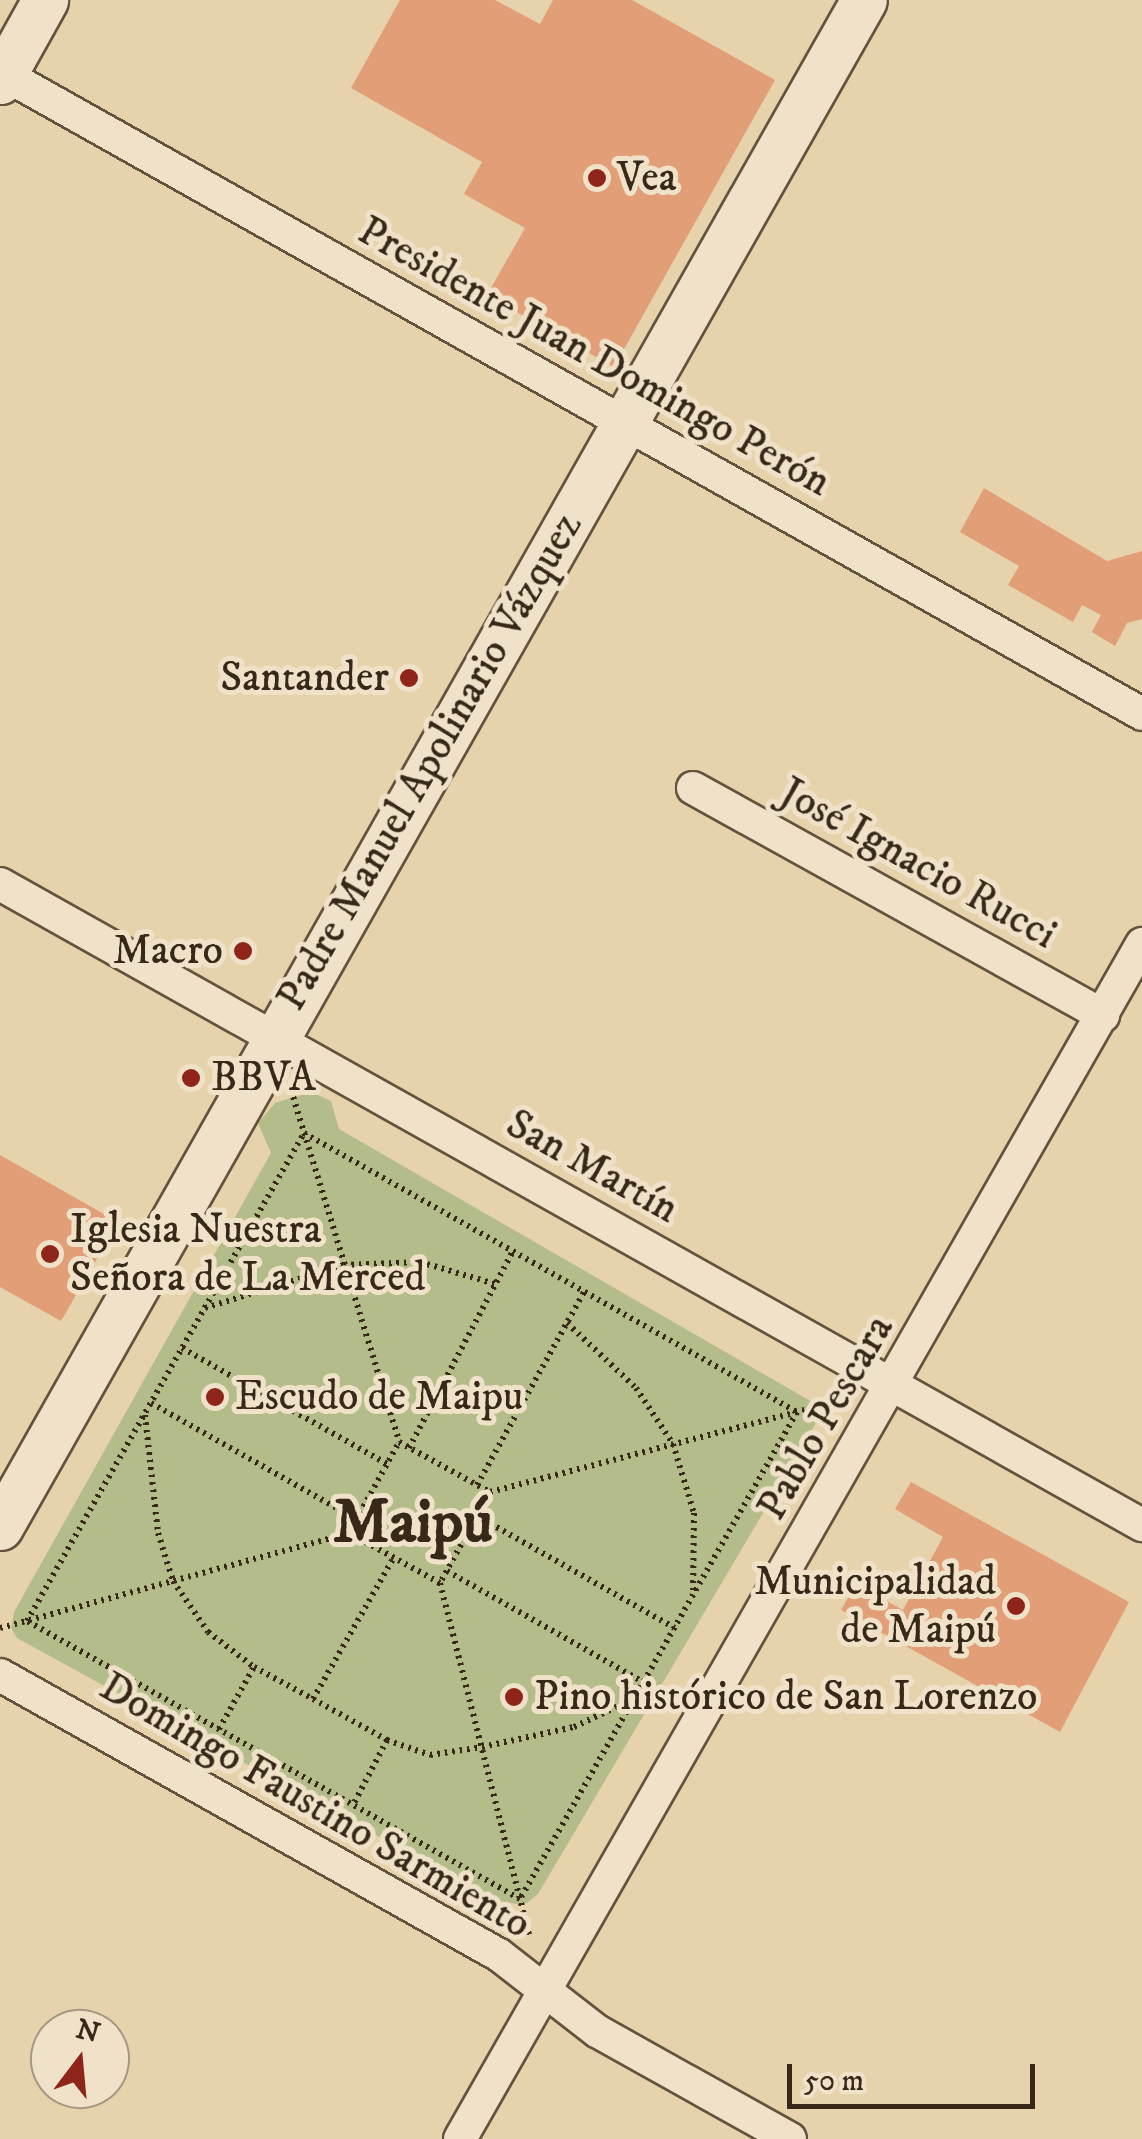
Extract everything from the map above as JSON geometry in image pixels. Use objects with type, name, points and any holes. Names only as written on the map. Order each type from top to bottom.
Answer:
[{"type":"main road","points":[[1,76],[45,0]]},
{"type":"main road","name":"Padre Manuel Apolinario Vázquez","points":[[0,1527],[274,1036],[864,0]]},
{"type":"street","name":"Presidente Juan Domingo Perón","points":[[1,76],[1142,714]]},
{"type":"street","name":"José Ignacio Rucci","points":[[693,788],[1103,1015]]},
{"type":"street","name":"San Martín","points":[[0,884],[1142,1525]]},
{"type":"street","name":"Pablo Pescara","points":[[460,2139],[894,1386],[1142,944]]},
{"type":"street","name":"Domingo Faustino Sarmiento","points":[[0,1675],[500,1955],[596,2030],[790,2139]]},
{"type":"path","points":[[274,1036],[398,1442],[348,1533]]},
{"type":"path","points":[[304,1133],[797,1412]]},
{"type":"path","points":[[27,1620],[304,1133]]},
{"type":"path","points":[[409,1448],[513,1251]]},
{"type":"path","points":[[204,1309],[344,1265],[420,1262],[495,1284]]},
{"type":"path","points":[[477,1485],[584,1292]]},
{"type":"path","points":[[567,1322],[636,1388],[673,1444],[694,1512],[692,1595]]},
{"type":"path","points":[[182,1348],[387,1464]]},
{"type":"path","points":[[398,1442],[490,1492],[894,1386]]},
{"type":"path","points":[[151,1402],[356,1519]]},
{"type":"path","points":[[520,1900],[797,1412]]},
{"type":"path","points":[[145,1413],[158,1533],[173,1581],[208,1632],[254,1667],[387,1740],[430,1756],[574,1726],[634,1698]]},
{"type":"path","points":[[490,1492],[440,1583],[543,1992]]},
{"type":"path","points":[[477,1516],[675,1628]]},
{"type":"path","points":[[0,1628],[348,1533],[440,1583]]},
{"type":"path","points":[[313,1699],[394,1557]]},
{"type":"path","points":[[447,1571],[643,1682]]},
{"type":"path","points":[[27,1620],[520,1900]]},
{"type":"path","points":[[219,1729],[254,1667]]},
{"type":"path","points":[[353,1805],[387,1740]]},
{"type":"green space","points":[[311,1092],[331,1101],[339,1129],[819,1406],[815,1425],[538,1894],[524,1905],[496,1901],[17,1638],[11,1628],[14,1612],[271,1153],[258,1123],[275,1103]]},
{"type":"building","name":"Vea","points":[[400,0],[495,0],[540,24],[553,0],[632,0],[775,80],[614,367],[487,295],[525,228],[464,194],[482,162],[351,88]]},
{"type":"building","points":[[984,488],[1107,561],[1142,551],[1142,619],[1127,623],[1115,646],[1092,632],[1101,615],[1082,605],[1073,622],[1008,585],[1019,566],[960,532]]},
{"type":"building","name":"Iglesia Nuestra Señora de La Merced","points":[[0,1155],[118,1222],[61,1321],[0,1287]]},
{"type":"building","name":"Municipalidad de Maipú","points":[[911,1482],[1129,1602],[1060,1732],[841,1610],[856,1584],[903,1610],[943,1537],[895,1509]]},
{"type":"place","name":"Vea","points":[[597,178]]},
{"type":"place","name":"Santander","points":[[409,678]]},
{"type":"place","name":"Macro","points":[[243,951]]},
{"type":"place","name":"BBVA","points":[[191,1078]]},
{"type":"place","name":"Iglesia Nuestra Señora de La Merced","points":[[50,1254]]},
{"type":"place","name":"Escudo de Maipu","points":[[215,1397]]},
{"type":"place","name":"Municipalidad de Maipú","points":[[1016,1606]]},
{"type":"place","name":"Pino histórico de San Lorenzo","points":[[514,1697]]},
{"type":"district","name":"Maipú","points":[[413,1524]]}]
